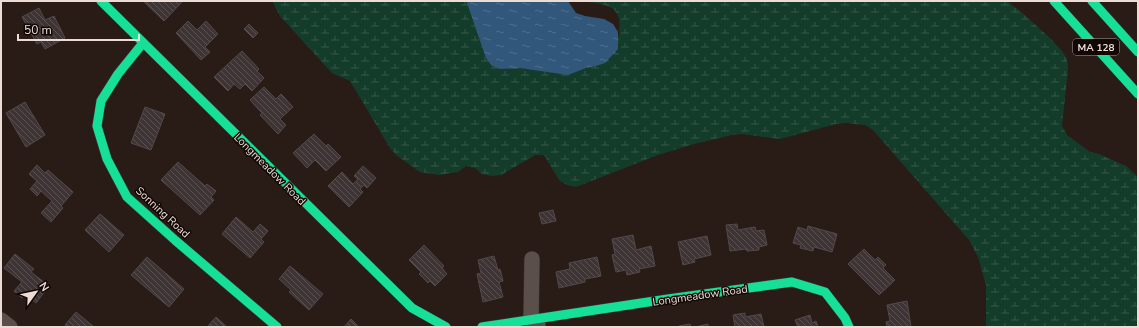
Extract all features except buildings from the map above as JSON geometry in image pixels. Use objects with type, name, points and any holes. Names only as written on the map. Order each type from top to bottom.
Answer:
[{"type":"main road","name":"Longmeadow Road","points":[[101,1],[412,308],[446,327]]},
{"type":"main road","name":"MA 128","points":[[1054,1],[1138,94]]},
{"type":"main road","name":"MA 128","points":[[1092,1],[1138,52]]},
{"type":"main road","name":"Sonning Road","points":[[142,43],[118,74],[101,101],[97,126],[107,159],[127,197],[276,327]]},
{"type":"main road","name":"Longmeadow Road","points":[[482,327],[536,323],[660,300],[792,282],[825,292],[845,318],[849,327]]},
{"type":"street","points":[[532,259],[536,323]]},
{"type":"street","points":[[1,320],[10,327]]},
{"type":"green space","points":[[272,1],[472,1],[606,49],[619,35],[619,21],[617,14],[610,7],[605,5],[584,1],[1007,1],[1049,37],[1067,59],[1068,69],[1062,126],[1067,135],[1090,152],[1099,154],[1126,166],[1138,177],[1138,327],[986,327],[986,285],[978,257],[969,240],[873,130],[865,125],[846,123],[836,124],[780,139],[742,134],[732,135],[694,144],[658,155],[576,187],[567,185],[559,180],[544,155],[535,155],[501,175],[492,176],[482,174],[475,168],[466,166],[458,172],[439,175],[420,172],[396,155],[390,148],[350,81],[332,73],[280,16]]},
{"type":"water","points":[[468,1],[568,1],[576,13],[604,19],[613,24],[618,32],[618,49],[605,63],[568,75],[520,68],[501,69],[492,66],[486,58],[467,3]]},
{"type":"traffic: fast","points":[[101,1],[412,308],[446,327]]},
{"type":"traffic: fast","points":[[1054,1],[1138,94]]},
{"type":"traffic: fast","points":[[1092,1],[1138,52]]},
{"type":"traffic: fast","points":[[143,43],[118,74],[101,101],[97,126],[107,159],[127,197],[277,327]]},
{"type":"traffic: fast","points":[[482,327],[792,282],[825,292],[845,318],[849,327]]}]
